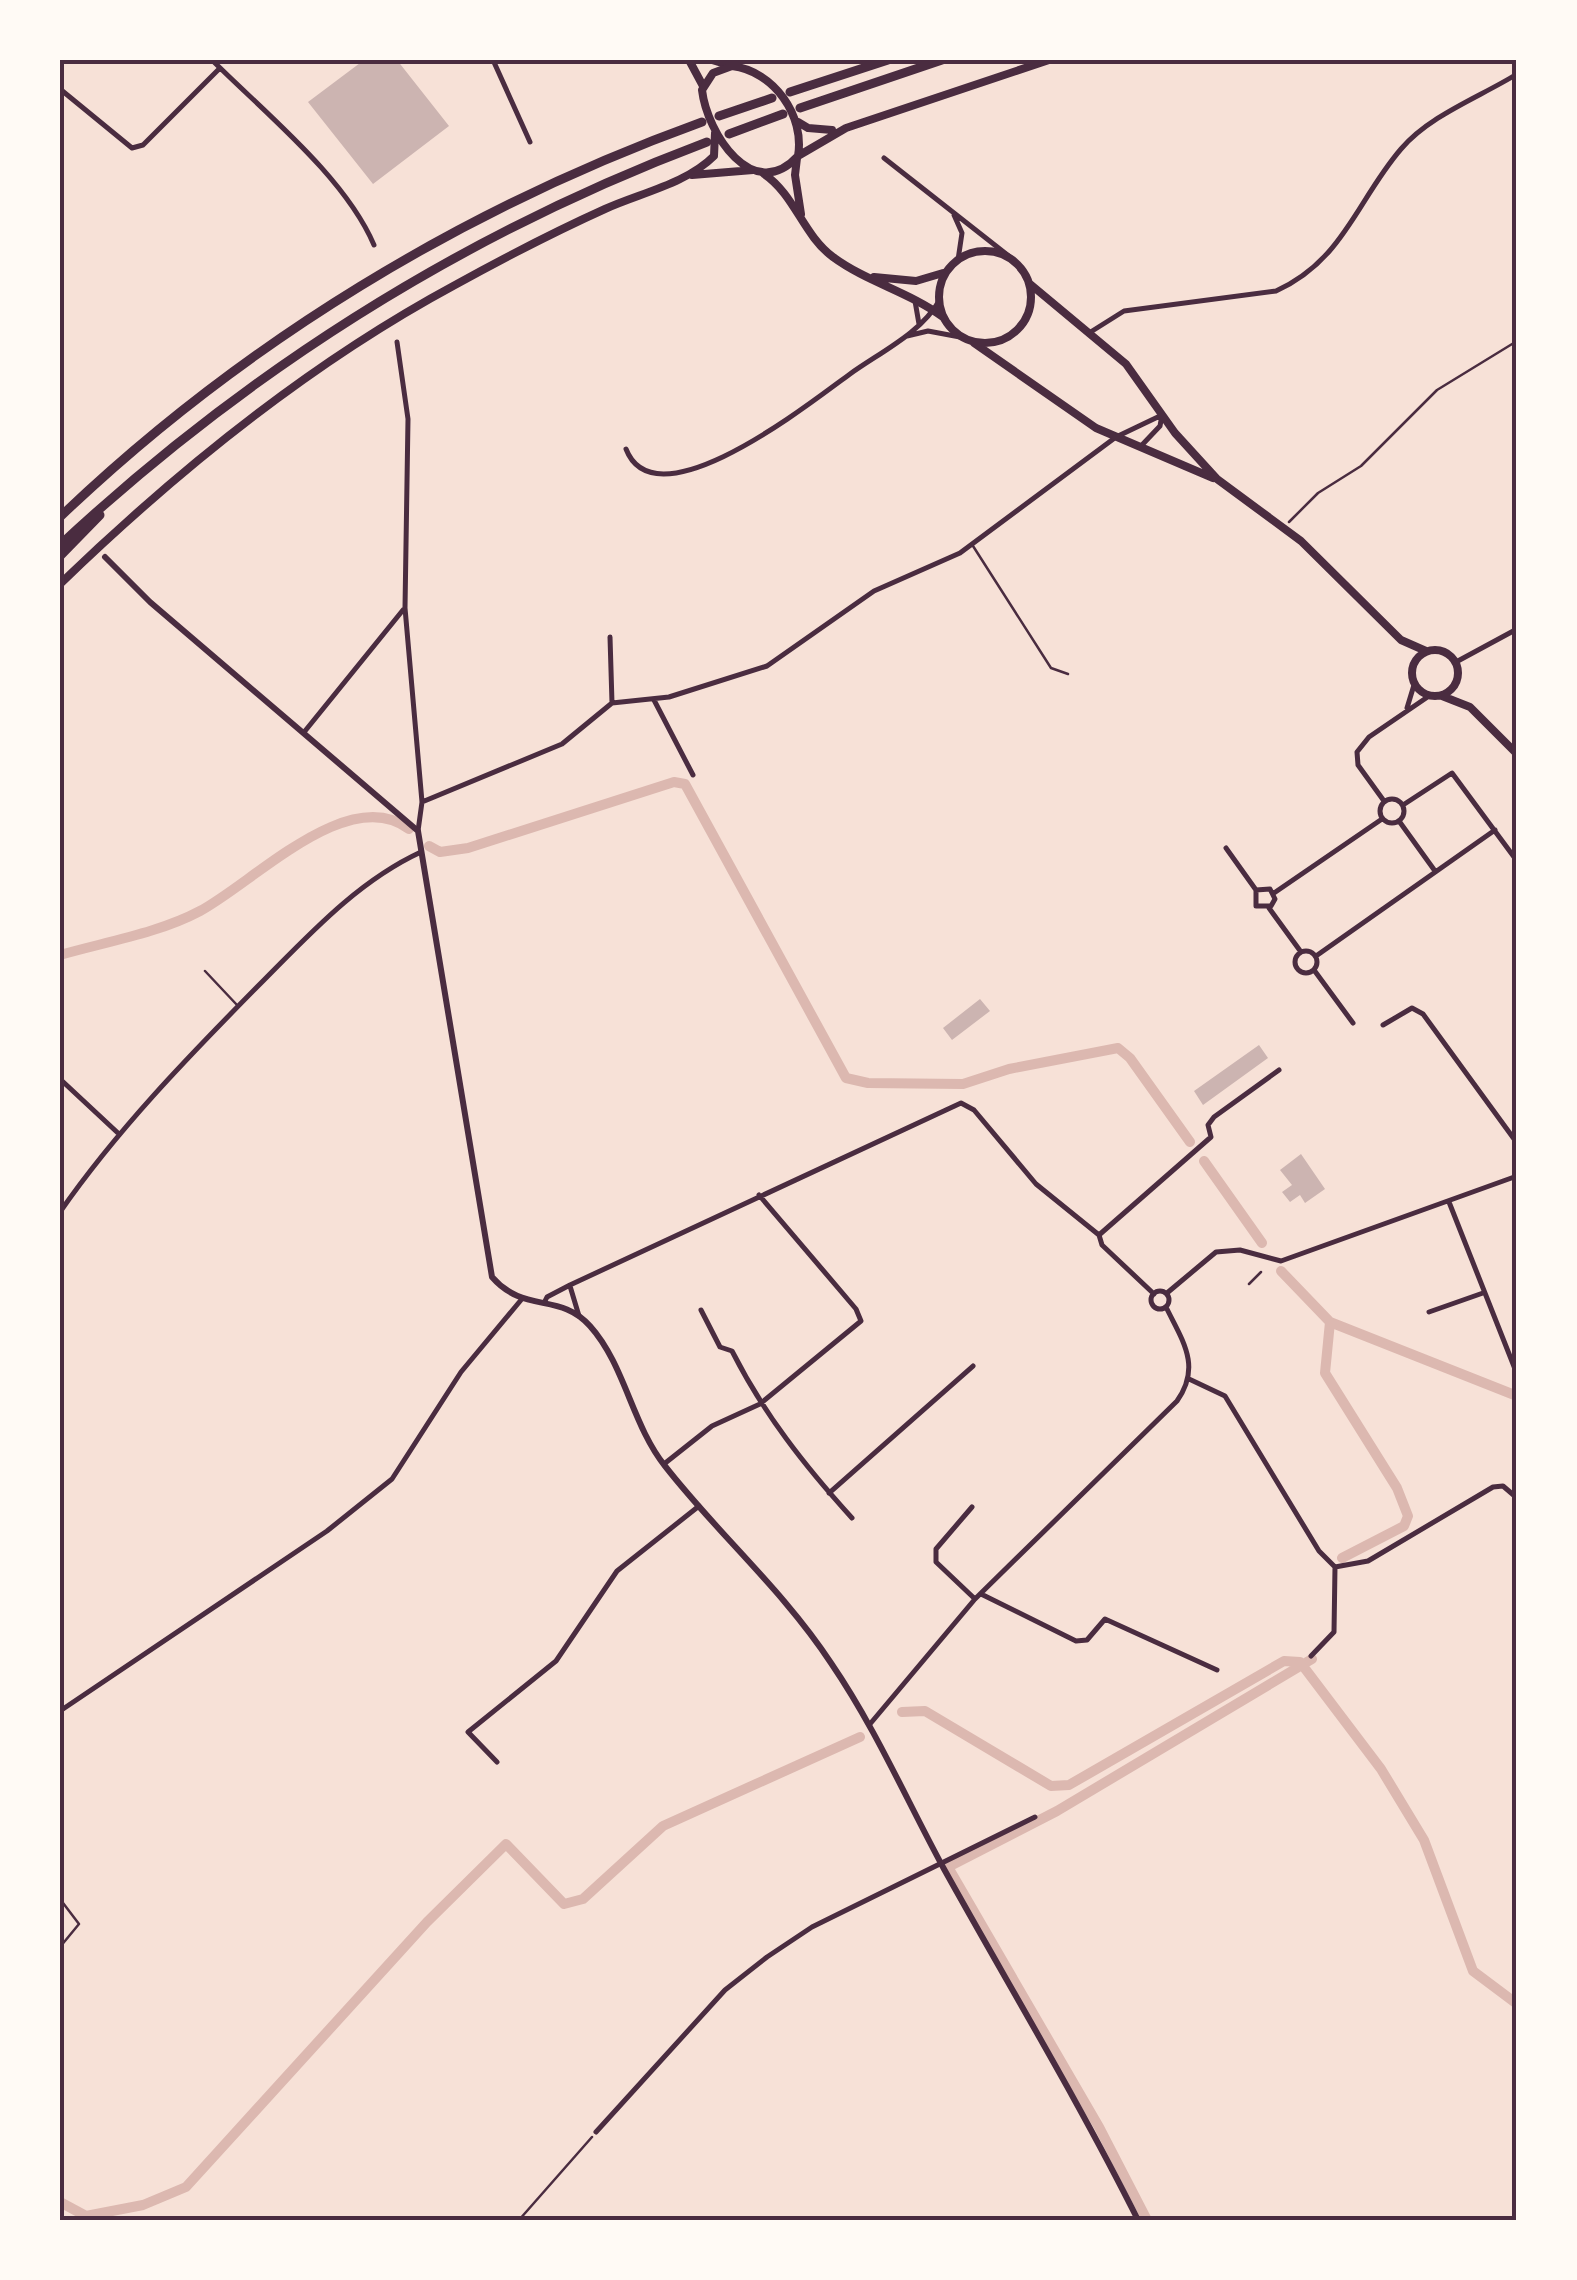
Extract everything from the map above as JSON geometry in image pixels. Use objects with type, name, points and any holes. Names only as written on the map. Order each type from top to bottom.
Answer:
[{"type":"highway","points":[[790,92],[888,60]]},
{"type":"highway","points":[[798,118],[942,60]]},
{"type":"highway","points":[[719,116],[772,98]]},
{"type":"highway","points":[[729,134],[783,114]]},
{"type":"highway","points":[[60,517],[121,460],[214,386],[370,280],[517,199],[702,122]]},
{"type":"highway","points":[[60,545],[132,480],[268,373],[416,278],[561,202],[711,138]]},
{"type":"highway","points":[[60,556],[132,480]]},
{"type":"main road","points":[[688,60],[703,86],[711,138],[784,192],[832,256],[860,274],[936,306],[960,336],[1116,437],[1217,479]]},
{"type":"main road","points":[[712,60],[746,68],[767,82],[798,118],[828,131],[1049,60]]},
{"type":"main road","points":[[703,86],[713,73],[732,66]]},
{"type":"main road","points":[[798,118],[795,175],[802,218]]},
{"type":"main road","points":[[764,174],[782,170],[846,128]]},
{"type":"main road","points":[[60,584],[156,495],[321,368],[488,266],[590,216],[688,175],[721,149]]},
{"type":"main road","points":[[688,175],[753,170]]},
{"type":"main road","points":[[860,274],[916,281],[934,278],[958,260],[983,250],[1010,257],[1030,284],[1126,364],[1162,415],[1217,479],[1284,528],[1401,640],[1413,664],[1414,685],[1429,696],[1442,696],[1470,708]]},
{"type":"main road","points":[[936,306],[948,270]]},
{"type":"main road","points":[[971,342],[996,343],[1018,330],[1030,309],[1030,284]]},
{"type":"main road","points":[[1401,640],[1426,651],[1446,652],[1456,662],[1457,680],[1470,708],[1517,754]]},
{"type":"main road","points":[[1413,664],[1426,651]]},
{"type":"main road","points":[[1442,696],[1457,680]]},
{"type":"street","points":[[212,60],[362,216],[374,245]]},
{"type":"street","points":[[492,60],[530,142]]},
{"type":"street","points":[[60,89],[132,148],[143,145],[220,68]]},
{"type":"street","points":[[1089,334],[1124,312],[1276,291],[1294,283],[1352,226],[1398,152],[1432,124],[1517,74]]},
{"type":"street","points":[[884,158],[1010,257]]},
{"type":"street","points":[[952,212],[962,232],[958,260]]},
{"type":"street","points":[[914,299],[919,324]]},
{"type":"street","points":[[626,449],[631,462],[646,471],[692,469],[718,460],[783,423],[904,336],[936,306]]},
{"type":"street","points":[[904,336],[928,331],[960,336]]},
{"type":"street","points":[[396,342],[408,420],[405,608],[422,802],[418,831],[487,1260],[504,1290],[520,1300],[544,1303],[580,1316]]},
{"type":"street","points":[[422,802],[562,744],[612,703],[654,700],[767,666],[847,606],[972,544],[1116,437],[1162,415]]},
{"type":"street","points":[[1139,448],[1160,426],[1162,415]]},
{"type":"street","points":[[105,557],[150,602],[418,831]]},
{"type":"street","points":[[305,731],[405,608]]},
{"type":"street","points":[[1456,662],[1517,629]]},
{"type":"street","points":[[610,636],[612,703]]},
{"type":"street","points":[[1405,710],[1414,685]]},
{"type":"street","points":[[1384,801],[1358,765],[1357,752],[1405,710],[1429,696]]},
{"type":"street","points":[[654,700],[694,775]]},
{"type":"street","points":[[1436,872],[1399,821],[1402,805],[1452,774],[1517,861]]},
{"type":"street","points":[[1384,801],[1394,799],[1402,805]]},
{"type":"street","points":[[1382,819],[1379,811],[1384,801]]},
{"type":"street","points":[[1269,908],[1274,893],[1382,819],[1399,821]]},
{"type":"street","points":[[1352,1023],[1314,970],[1316,956],[1495,830]]},
{"type":"street","points":[[1226,848],[1256,890],[1256,906],[1269,908],[1301,952],[1316,956]]},
{"type":"street","points":[[60,1212],[119,1134],[238,1006],[384,869],[424,850]]},
{"type":"street","points":[[1256,890],[1267,888],[1274,893]]},
{"type":"street","points":[[1301,952],[1296,958],[1298,969],[1314,970]]},
{"type":"street","points":[[1383,1024],[1412,1008],[1422,1014],[1517,1143]]},
{"type":"street","points":[[1099,1235],[1211,1138],[1208,1125],[1214,1117],[1279,1070]]},
{"type":"street","points":[[60,1078],[119,1134]]},
{"type":"street","points":[[544,1303],[547,1296],[961,1103],[974,1110],[1061,1208],[1099,1235],[1102,1245],[1154,1294],[1154,1307],[1166,1307]]},
{"type":"street","points":[[1154,1294],[1167,1293],[1216,1252],[1240,1250],[1281,1261],[1517,1176]]},
{"type":"street","points":[[663,1464],[712,1426],[760,1404],[860,1321],[856,1310],[759,1195]]},
{"type":"street","points":[[1449,1202],[1517,1374]]},
{"type":"street","points":[[570,1285],[580,1316],[604,1348],[663,1464],[796,1614],[870,1724],[942,1864],[1090,2124],[1138,2220]]},
{"type":"street","points":[[870,1724],[975,1600],[1177,1401],[1189,1379],[1188,1347],[1166,1307],[1167,1293]]},
{"type":"street","points":[[1429,1312],[1483,1293]]},
{"type":"street","points":[[60,1711],[327,1531],[392,1480],[460,1372],[520,1300]]},
{"type":"street","points":[[702,1310],[720,1347],[732,1351],[760,1404],[852,1518]]},
{"type":"street","points":[[830,1493],[973,1366]]},
{"type":"street","points":[[1189,1379],[1225,1396],[1319,1551],[1336,1567],[1334,1632],[1310,1656]]},
{"type":"street","points":[[1336,1567],[1368,1560],[1493,1487],[1502,1486],[1517,1498]]},
{"type":"street","points":[[497,1762],[468,1732],[556,1662],[617,1571],[699,1506]]},
{"type":"street","points":[[972,1507],[936,1550],[936,1562],[975,1600]]},
{"type":"street","points":[[981,1594],[1076,1640],[1087,1640],[1097,1624],[1105,1620],[1217,1670]]},
{"type":"street","points":[[596,2132],[725,1990],[767,1957],[812,1927],[1034,1817]]},
{"type":"lane","points":[[972,544],[1051,668],[1068,674]]},
{"type":"lane","points":[[204,972],[238,1006]]},
{"type":"path","points":[[1284,528],[1318,492],[1361,466],[1436,390],[1517,341]]},
{"type":"path","points":[[1249,1284],[1262,1272]]},
{"type":"path","points":[[60,1898],[79,1924],[60,1946]]},
{"type":"path","points":[[519,2220],[596,2132]]},
{"type":"building","points":[[364,60],[397,60],[449,126],[373,184],[308,102]]},
{"type":"building","points":[[980,999],[990,1011],[952,1040],[943,1028]]},
{"type":"building","points":[[1259,1045],[1268,1058],[1203,1105],[1194,1091]]},
{"type":"building","points":[[1301,1154],[1325,1189],[1305,1203],[1300,1195],[1290,1202],[1282,1192],[1292,1185],[1280,1170]]},
{"type":"waterway","points":[[429,846],[440,852],[468,848],[674,782],[685,784],[846,1078],[868,1083],[963,1084],[1009,1069],[1118,1048],[1130,1058],[1190,1142]]},
{"type":"waterway","points":[[60,955],[184,919],[331,827],[359,818],[385,818],[409,829]]},
{"type":"waterway","points":[[1204,1161],[1262,1243]]},
{"type":"waterway","points":[[1281,1271],[1330,1322],[1517,1396]]},
{"type":"waterway","points":[[1330,1322],[1325,1373],[1397,1488],[1408,1516],[1404,1526],[1342,1558]]},
{"type":"waterway","points":[[1147,2220],[1099,2127],[948,1867],[1057,1811],[1312,1659]]},
{"type":"waterway","points":[[902,1712],[925,1711],[1051,1786],[1069,1785],[1284,1661],[1300,1662],[1381,1769],[1424,1840],[1473,1971],[1517,2004]]},
{"type":"waterway","points":[[60,2202],[86,2216],[143,2205],[186,2187],[427,1922],[506,1844],[564,1904],[583,1899],[663,1826],[860,1737]]}]
